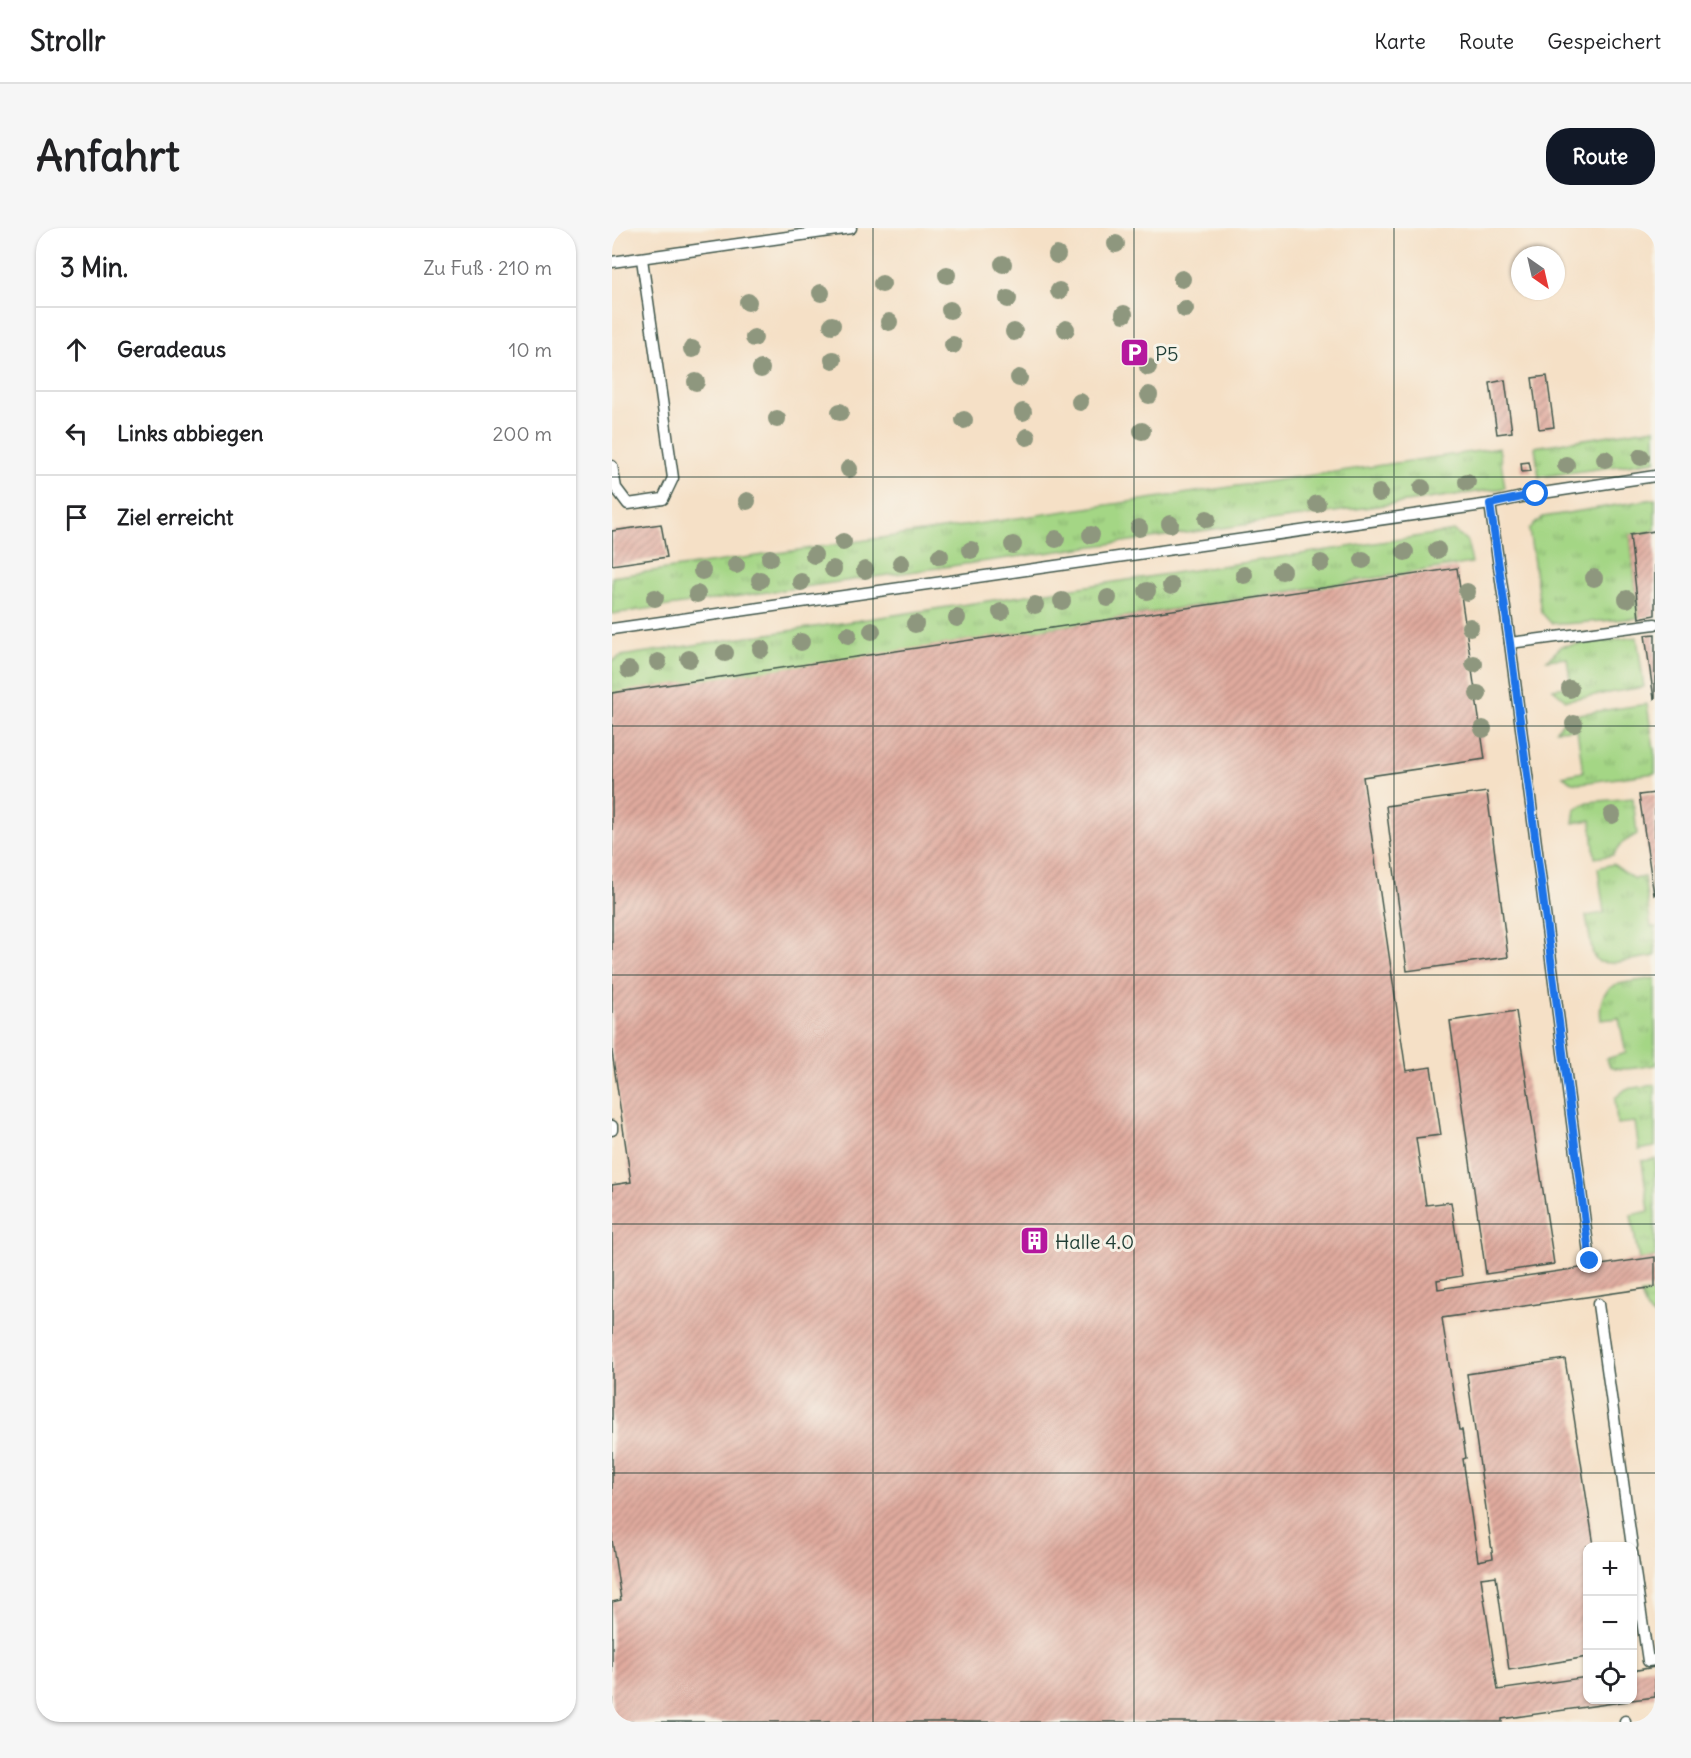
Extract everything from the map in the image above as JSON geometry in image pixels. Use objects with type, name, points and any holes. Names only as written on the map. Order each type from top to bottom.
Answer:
[{"type":"lane","points":[[612,262],[851,228]]},
{"type":"lane","points":[[612,466],[616,488],[628,504],[663,499],[673,478],[642,259]]},
{"type":"lane","points":[[612,629],[1490,504],[1536,494],[1655,476]]},
{"type":"lane","points":[[1490,504],[1590,1261]]},
{"type":"lane","points":[[1510,643],[1655,624]]},
{"type":"lane","points":[[1598,1304],[1631,1542]]},
{"type":"lane","points":[[1637,1586],[1648,1661],[1655,1660]]},
{"type":"green space","points":[[1655,428],[1655,461],[1539,477],[1535,447]]},
{"type":"green space","points":[[1499,448],[1505,488],[612,614],[612,577]]},
{"type":"green space","points":[[1655,499],[1655,531],[1630,535],[1639,618],[1551,623],[1541,612],[1529,529],[1543,517]]},
{"type":"green space","points":[[1454,531],[1467,541],[1472,563],[612,696],[612,661],[621,656]]},
{"type":"green space","points":[[1637,637],[1644,687],[1566,700],[1553,689],[1571,686],[1567,658],[1547,660],[1562,646]]},
{"type":"green space","points":[[1647,704],[1655,757],[1655,773],[1581,783],[1572,782],[1563,776],[1583,772],[1577,729],[1556,730],[1565,720],[1579,714]]},
{"type":"green space","points":[[1633,798],[1637,834],[1622,843],[1613,855],[1595,858],[1591,820],[1573,823],[1575,809],[1588,802]]},
{"type":"green space","points":[[1613,864],[1634,879],[1644,877],[1651,927],[1655,927],[1655,956],[1612,963],[1599,962],[1593,955],[1586,916],[1604,913],[1598,868]]},
{"type":"green space","points":[[1655,978],[1655,1065],[1626,1069],[1610,1066],[1606,1059],[1626,1053],[1619,1018],[1601,1020],[1603,997],[1607,990],[1614,986]]},
{"type":"green space","points":[[1655,1085],[1655,1147],[1639,1150],[1635,1122],[1617,1124],[1615,1098],[1626,1089]]},
{"type":"green space","points":[[1655,1159],[1655,1257],[1639,1260],[1631,1215],[1649,1211],[1642,1161]]},
{"type":"green space","points":[[1655,1292],[1655,1317],[1647,1311],[1641,1294]]},
{"type":"building","points":[[1547,376],[1554,427],[1539,429],[1532,378]]},
{"type":"building","points":[[1505,380],[1512,432],[1497,434],[1490,383]]},
{"type":"building","points":[[1529,462],[1531,471],[1522,472],[1521,463]]},
{"type":"building","points":[[661,524],[667,557],[612,565],[612,531]]},
{"type":"building","points":[[1655,531],[1655,615],[1639,618],[1630,535]]},
{"type":"building","name":"Halle 4.0","points":[[1457,568],[1485,759],[1363,777],[1406,1071],[1431,1067],[1441,1135],[1416,1138],[1426,1205],[1451,1202],[1462,1276],[1437,1280],[1438,1289],[1655,1257],[1655,1287],[1442,1318],[1459,1430],[1462,1430],[1466,1458],[1463,1459],[1478,1561],[1493,1558],[1467,1374],[1565,1359],[1593,1542],[1583,1542],[1583,1658],[1509,1670],[1496,1576],[1481,1578],[1498,1690],[1583,1678],[1583,1704],[1607,1704],[1502,1719],[1502,1722],[612,1722],[612,1602],[621,1600],[612,1540],[612,1185],[631,1182],[612,1052],[612,693]]},
{"type":"building","points":[[1655,634],[1655,698],[1654,699],[1645,635]]},
{"type":"building","points":[[1487,792],[1508,957],[1407,971],[1386,806]]},
{"type":"building","points":[[1655,793],[1655,894],[1654,895],[1639,795]]},
{"type":"building","points":[[1516,1011],[1554,1264],[1486,1274],[1450,1021]]},
{"type":"building","points":[[1655,1667],[1655,1697],[1637,1699],[1637,1670]]},
{"type":"place","name":"P5","points":[[1134,353]]},
{"type":"place","name":"Halle 4.0","points":[[1034,1241]]},
{"type":"route","points":[[1536,494],[1490,504],[1590,1261]]}]
